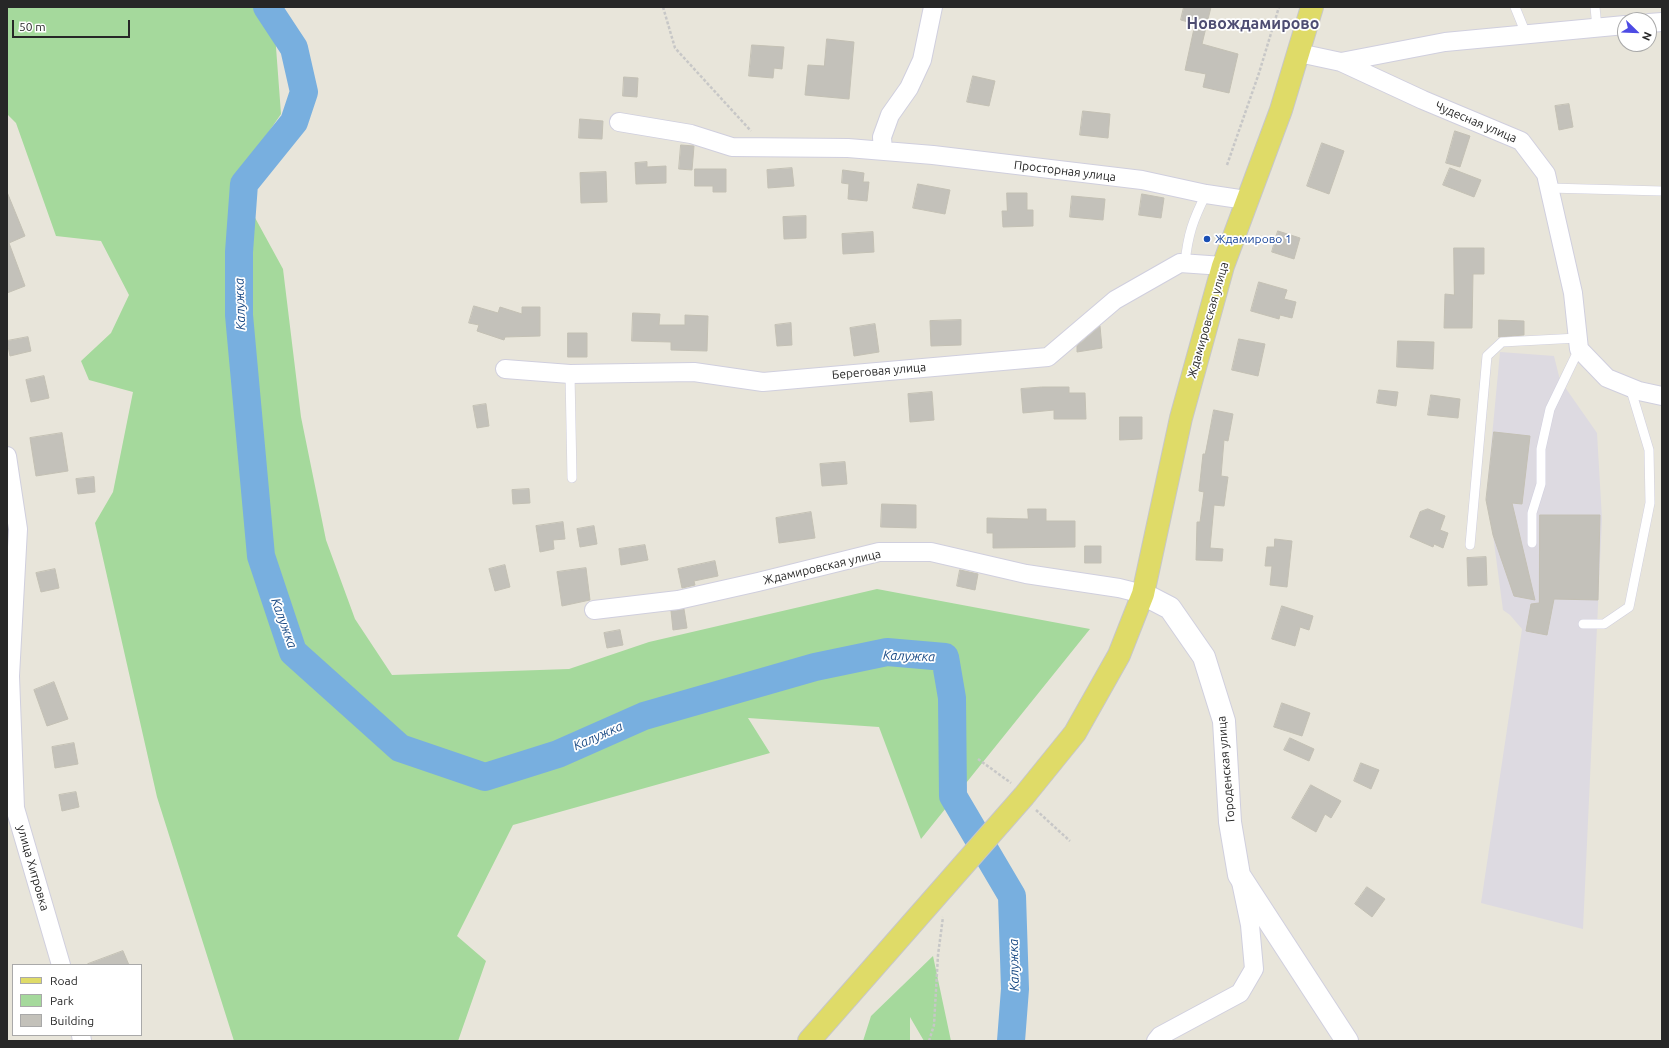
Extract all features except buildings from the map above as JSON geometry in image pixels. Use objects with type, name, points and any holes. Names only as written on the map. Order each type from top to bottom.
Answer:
[{"type":"main road","name":"Ждамировская улица","points":[[809,1041],[940,904],[1023,795],[1075,734],[1119,655],[1144,594],[1181,418],[1222,266],[1281,110],[1312,7]]},
{"type":"street","points":[[882,151],[882,137],[890,115],[909,88],[922,60],[933,7]]},
{"type":"street","points":[[1298,53],[1340,62],[1445,42],[1617,27]]},
{"type":"street","name":"Чудесная улица","points":[[1340,62],[1423,100],[1521,141],[1546,174],[1573,293],[1578,344]]},
{"type":"street","name":"Просторная улица","points":[[619,122],[691,134],[732,147],[848,148],[882,151],[1142,180],[1206,194],[1246,200]]},
{"type":"street","name":"Береговая улица","points":[[505,369],[570,374],[694,372],[763,382],[1048,357],[1115,300],[1180,263],[1222,266]]},
{"type":"street","points":[[1578,344],[1607,378],[1630,387],[1662,396]]},
{"type":"street","name":"улица Хитровка","points":[[7,456],[18,529],[10,676],[11,801],[60,964]]},
{"type":"street","name":"Ждамировская улица","points":[[594,610],[678,600],[879,552],[931,552],[1026,574],[1119,588],[1144,594]]},
{"type":"street","name":"Городенская улица","points":[[1144,594],[1170,608],[1204,657],[1224,721],[1230,822],[1239,875],[1250,925],[1254,969],[1240,993],[1160,1036],[1156,1041]]},
{"type":"street","name":"Городенская улица","points":[[1239,875],[1347,1041]]},
{"type":"lane","points":[[1515,7],[1526,34]]},
{"type":"lane","points":[[1595,7],[1597,28]]},
{"type":"lane","points":[[1549,188],[1662,191]]},
{"type":"lane","points":[[1185,263],[1188,237],[1194,216],[1206,194]]},
{"type":"lane","points":[[1470,545],[1487,356],[1502,342],[1578,344],[1550,409],[1541,449],[1541,484],[1532,512],[1532,542]]},
{"type":"lane","points":[[570,374],[572,478]]},
{"type":"lane","points":[[1583,624],[1604,624],[1629,607],[1650,503],[1649,450],[1630,387]]},
{"type":"path","points":[[663,7],[675,48],[766,147]]},
{"type":"path","points":[[1227,165],[1259,73],[1279,7]]},
{"type":"path","points":[[978,759],[1023,795],[1070,841]]},
{"type":"path","points":[[929,1041],[934,1025],[940,904]]},
{"type":"shaded area","points":[[1500,352],[1554,356],[1560,380],[1597,433],[1602,519],[1583,929],[1481,903],[1522,629],[1510,615],[1503,610],[1493,535],[1486,500]]},
{"type":"green space","points":[[7,7],[255,7],[275,34],[281,114],[235,181],[283,269],[301,417],[326,540],[355,619],[392,675],[569,669],[649,642],[877,589],[1090,629],[921,839],[879,727],[748,718],[770,753],[513,825],[457,936],[486,961],[458,1041],[234,1041],[157,797],[95,523],[113,492],[133,392],[89,380],[81,361],[111,333],[129,295],[101,241],[56,236],[16,123],[7,114]]},
{"type":"green space","points":[[933,956],[951,1041],[924,1041],[910,1017],[910,1041],[863,1041],[871,1016]]},
{"type":"waterway","name":"Калужка","points":[[267,7],[294,48],[304,92],[294,122],[244,184],[239,252],[239,315],[261,556],[293,652],[400,748],[485,777],[558,754],[644,716],[815,667],[887,652],[945,657],[952,698],[953,796],[1012,896],[1015,989],[1011,1041]]},
{"type":"place","name":"Ждамирово 1","points":[[1207,239]]},
{"type":"district","name":"Новождамирово","points":[[1253,24]]}]
